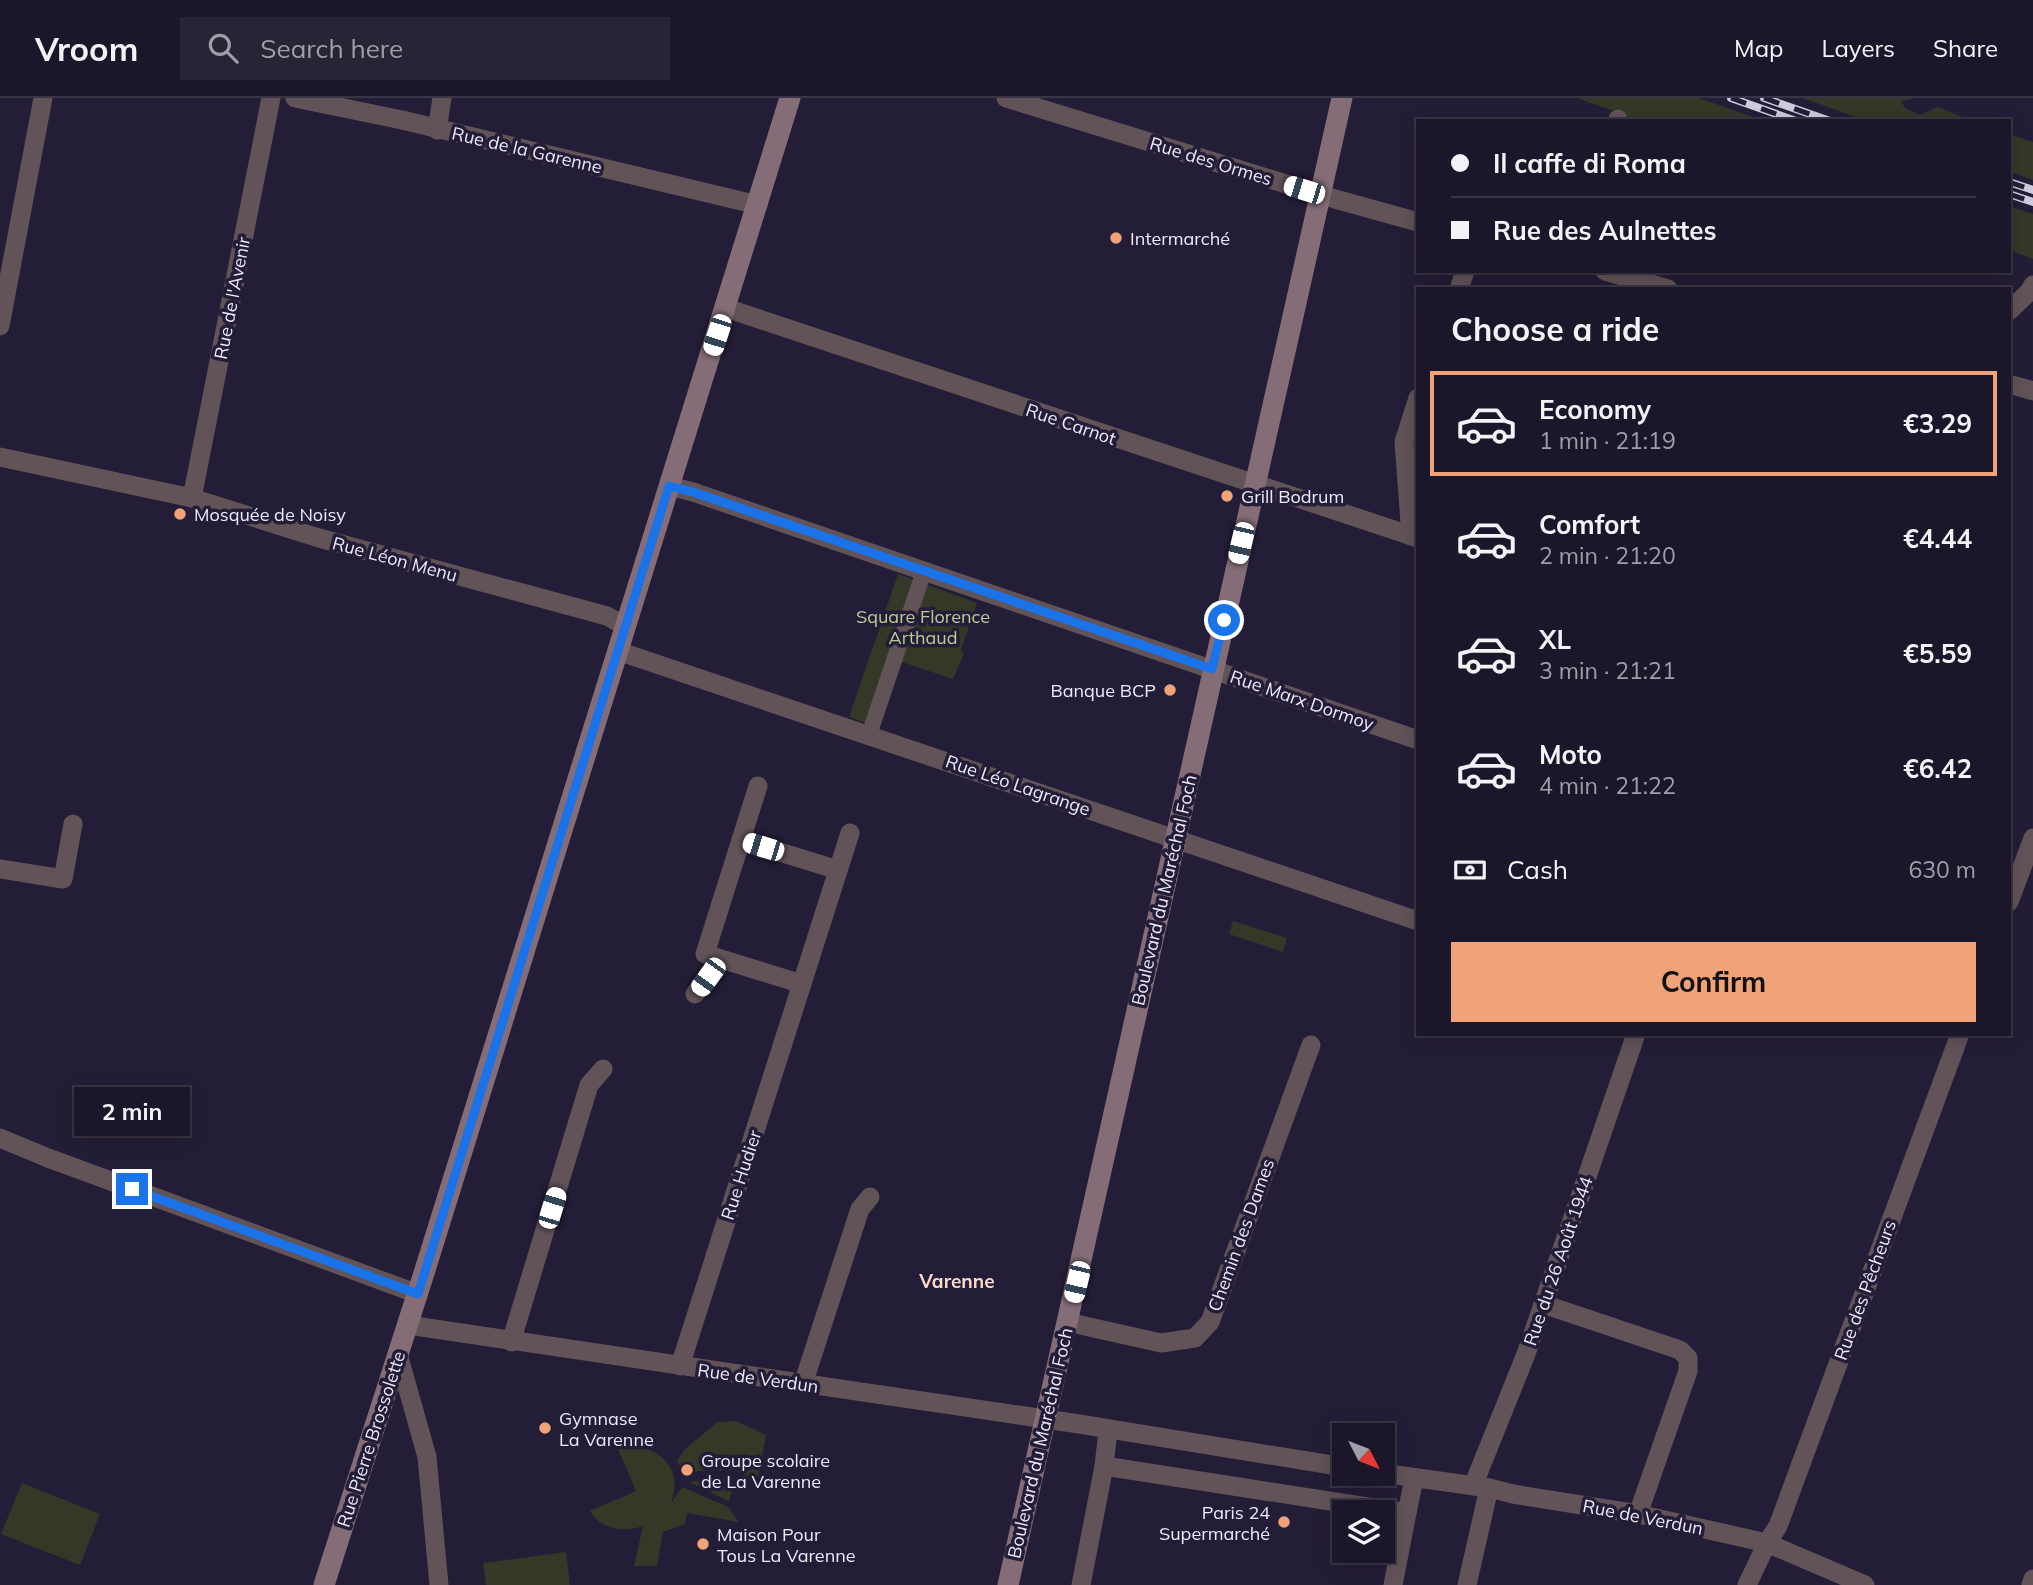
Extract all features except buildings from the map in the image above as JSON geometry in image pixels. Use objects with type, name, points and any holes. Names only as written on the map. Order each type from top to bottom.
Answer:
[{"type":"main road","name":"Rue Pierre Brossolette","points":[[324,1585],[418,1294],[790,98]]},
{"type":"main road","name":"Boulevard du Maréchal Foch","points":[[1008,1585],[1342,98]]},
{"type":"street","points":[[0,326],[43,98]]},
{"type":"street","name":"Rue de l'Avenir","points":[[192,498],[271,98]]},
{"type":"street","name":"Rue de la Garenne","points":[[295,98],[758,205]]},
{"type":"street","points":[[438,130],[442,98]]},
{"type":"street","name":"Rue des Ormes","points":[[1006,98],[1416,221]]},
{"type":"street","points":[[1612,273],[1661,287]]},
{"type":"street","points":[[2011,309],[2033,285]]},
{"type":"street","name":"Rue Carnot","points":[[726,308],[1414,537]]},
{"type":"street","points":[[2011,385],[2033,391]]},
{"type":"street","points":[[1414,537],[1404,442],[1416,404]]},
{"type":"street","name":"Rue Léon Menu","points":[[0,457],[192,498],[319,538],[607,616],[625,626]]},
{"type":"street","name":"Rue Marx Dormoy","points":[[669,486],[924,570],[1416,739]]},
{"type":"street","points":[[869,735],[924,570]]},
{"type":"street","name":"Rue Léo Lagrange","points":[[618,651],[1416,919]]},
{"type":"street","points":[[758,786],[705,954],[802,984]]},
{"type":"street","points":[[0,869],[63,879],[73,824]]},
{"type":"street","name":"Rue Hudier","points":[[680,1366],[850,833]]},
{"type":"street","points":[[2011,897],[2033,838]]},
{"type":"street","points":[[741,840],[838,870]]},
{"type":"street","points":[[695,994],[720,959]]},
{"type":"street","name":"Rue du 26 Août 1944","points":[[1467,1585],[1481,1487],[1635,1036]]},
{"type":"street","name":"Rue des Pêcheurs","points":[[1747,1585],[1778,1526],[1959,1036]]},
{"type":"street","name":"Chemin des Dames","points":[[1067,1322],[1161,1343],[1195,1338],[1210,1322],[1311,1045]]},
{"type":"street","points":[[511,1342],[589,1085],[603,1069]]},
{"type":"street","points":[[0,1138],[418,1294]]},
{"type":"street","points":[[803,1384],[860,1209],[870,1196]]},
{"type":"street","points":[[1543,1304],[1680,1350],[1688,1358],[1688,1371],[1638,1514]]},
{"type":"street","name":"Rue de Verdun","points":[[408,1325],[1046,1419],[1332,1465]]},
{"type":"street","points":[[398,1354],[427,1457],[439,1585]]},
{"type":"street","points":[[1081,1585],[1104,1466],[1108,1430]]},
{"type":"street","points":[[1104,1466],[1406,1513]]},
{"type":"street","name":"Rue de Verdun","points":[[1395,1475],[1638,1514],[1767,1543],[1865,1585]]},
{"type":"street","points":[[1393,1585],[1414,1478]]},
{"type":"street","points":[[2031,1585],[2033,1579]]},
{"type":"green space","points":[[1577,98],[1699,98],[1758,119],[1636,119]]},
{"type":"green space","points":[[1803,98],[1915,98],[1901,101],[1905,108],[1920,115],[1938,107],[1967,119],[1861,119]]},
{"type":"green space","points":[[2011,135],[2033,142],[2033,180],[2011,172]]},
{"type":"green space","points":[[2011,207],[2033,214],[2033,259],[2011,251]]},
{"type":"green space","name":"Square Florence Arthaud","points":[[898,574],[977,603],[961,650],[964,654],[953,679],[902,662],[878,728],[849,717]]},
{"type":"green space","points":[[1233,921],[1287,938],[1283,952],[1229,934]]},
{"type":"green space","points":[[736,1421],[766,1435],[757,1482],[735,1470],[698,1471],[684,1476],[677,1460],[686,1448],[718,1422]]},
{"type":"green space","points":[[631,1445],[653,1452],[668,1464],[674,1481],[671,1503],[682,1487],[728,1507],[739,1522],[687,1513],[685,1524],[663,1532],[657,1566],[634,1566],[643,1526],[614,1528],[600,1522],[590,1511],[636,1491],[618,1449]]},
{"type":"green space","points":[[724,1478],[735,1482],[729,1501],[689,1482]]},
{"type":"green space","points":[[22,1483],[100,1514],[80,1565],[1,1534]]},
{"type":"green space","points":[[566,1552],[570,1585],[486,1585],[483,1563]]},
{"type":"railway","points":[[1731,98],[1790,119]]},
{"type":"railway","points":[[1764,98],[1824,119]]},
{"type":"railway","points":[[2011,183],[2033,190]]},
{"type":"railway","points":[[2011,195],[2033,202]]},
{"type":"place","name":"Intermarché","points":[[1116,238]]},
{"type":"place","name":"Grill Bodrum","points":[[1227,496]]},
{"type":"place","name":"Mosquée de Noisy","points":[[180,514]]},
{"type":"place","name":"Banque BCP","points":[[1170,690]]},
{"type":"place","name":"Gymnase La Varenne","points":[[545,1428]]},
{"type":"place","name":"Groupe scolaire de La Varenne","points":[[687,1470]]},
{"type":"place","name":"Paris 24 Supermarché","points":[[1284,1522]]},
{"type":"place","name":"Maison Pour Tous La Varenne","points":[[703,1544]]},
{"type":"district","name":"Varenne","points":[[957,1281]]},
{"type":"route","points":[[132,1189],[418,1294],[669,486],[1212,669],[1224,620]]}]
